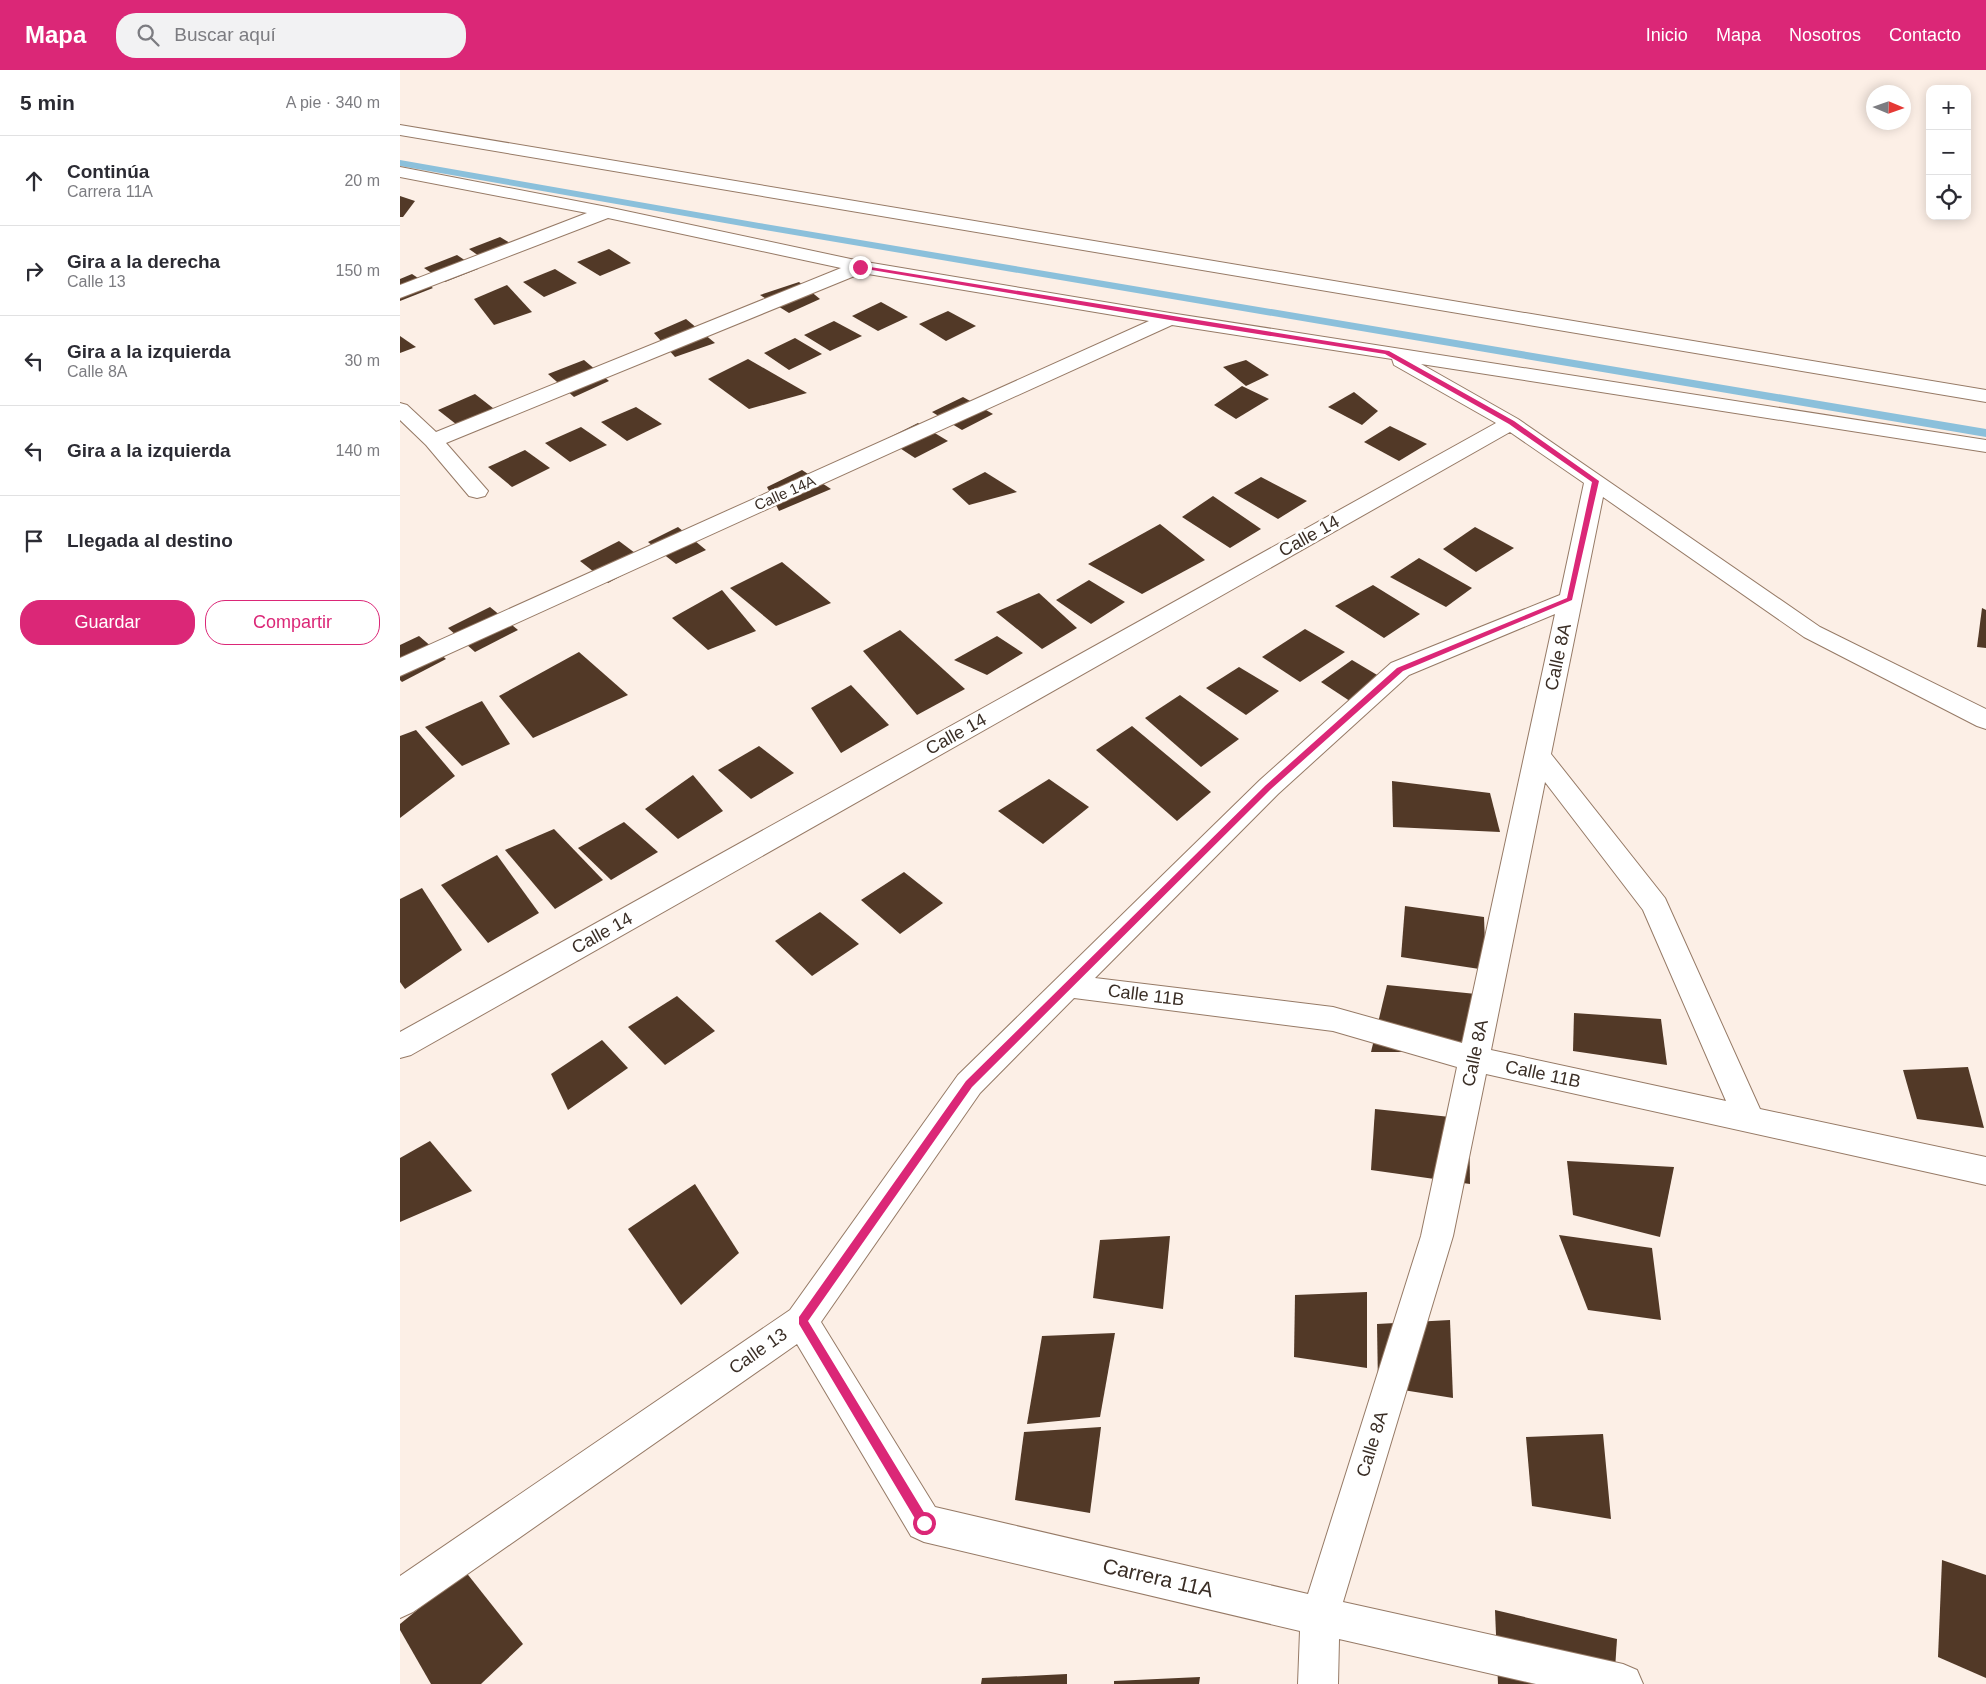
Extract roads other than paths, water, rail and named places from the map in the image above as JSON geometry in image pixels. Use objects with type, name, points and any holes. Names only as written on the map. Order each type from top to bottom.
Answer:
[{"type":"street","points":[[400,130],[1986,396]]},
{"type":"street","points":[[400,172],[607,212],[860,267],[1170,319],[1986,446]]},
{"type":"street","points":[[400,292],[607,212]]},
{"type":"street","points":[[433,441],[860,267]]},
{"type":"street","name":"Calle 14A","points":[[400,668],[1170,319]]},
{"type":"street","points":[[1387,353],[1511,423],[1812,632],[1986,720]]},
{"type":"street","points":[[400,409],[433,441],[477,492]]},
{"type":"street","name":"Calle 14","points":[[400,1046],[1511,423]]},
{"type":"street","name":"Calle 8A","points":[[1318,1684],[1320,1616],[1436,1236],[1595,481]]},
{"type":"street","name":"Calle 13","points":[[400,1599],[802,1321],[969,1084],[1269,787],[1400,669],[1570,599]]},
{"type":"street","points":[[1537,754],[1655,905],[1750,1120]]},
{"type":"street","name":"Calle 11B","points":[[1068,986],[1333,1018],[1474,1059],[1986,1171]]},
{"type":"street","name":"Carrera 11A","points":[[802,1321],[924,1523],[1320,1616],[1622,1684]]},
{"type":"waterway","points":[[400,163],[759,226],[1986,433]]}]
